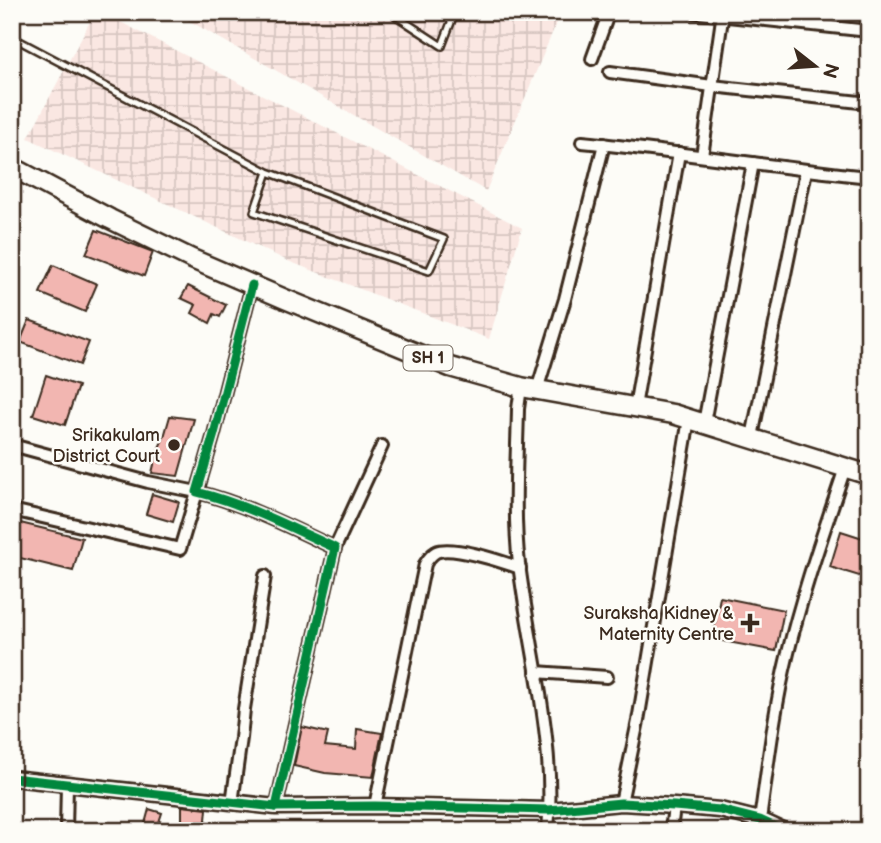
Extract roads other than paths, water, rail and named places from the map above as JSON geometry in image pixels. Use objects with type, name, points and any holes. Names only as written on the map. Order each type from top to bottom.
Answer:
[{"type":"main road","name":"SH 1","points":[[12,167],[192,259],[450,367],[529,388],[673,414],[869,475]]},
{"type":"street","points":[[592,59],[609,12]]},
{"type":"street","points":[[690,12],[791,18],[869,31]]},
{"type":"street","points":[[702,156],[723,14]]},
{"type":"street","points":[[610,72],[869,103]]},
{"type":"street","points":[[582,142],[869,177]]},
{"type":"street","points":[[548,831],[546,731],[517,542],[518,409],[565,299],[604,144]]},
{"type":"street","points":[[635,407],[679,153]]},
{"type":"street","points":[[621,803],[696,421],[753,163]]},
{"type":"street","points":[[752,437],[806,171]]},
{"type":"street","points":[[12,510],[180,549],[214,434],[252,285]]},
{"type":"street","points":[[12,445],[148,482],[223,498],[335,548]]},
{"type":"street","points":[[276,807],[335,548],[382,446]]},
{"type":"street","points":[[760,820],[786,658],[806,584],[845,468]]},
{"type":"street","points":[[375,806],[425,565],[429,557],[443,550],[471,554],[520,568]]},
{"type":"street","points":[[232,803],[265,576]]},
{"type":"street","points":[[536,672],[607,677]]},
{"type":"street","points":[[12,778],[276,807],[549,810],[621,803],[674,806],[720,810],[760,820],[784,831]]},
{"type":"street","points":[[65,831],[67,784]]},
{"type":"street","points":[[671,831],[674,806]]},
{"type":"lane","points":[[390,12],[442,46],[455,12]]},
{"type":"lane","points":[[12,37],[268,172],[444,239],[429,271],[254,212],[268,172]]},
{"type":"place","name":"Srikakulam District Court","points":[[174,445]]},
{"type":"place","name":"Suraksha Kidney & Maternity Centre","points":[[750,623]]}]
